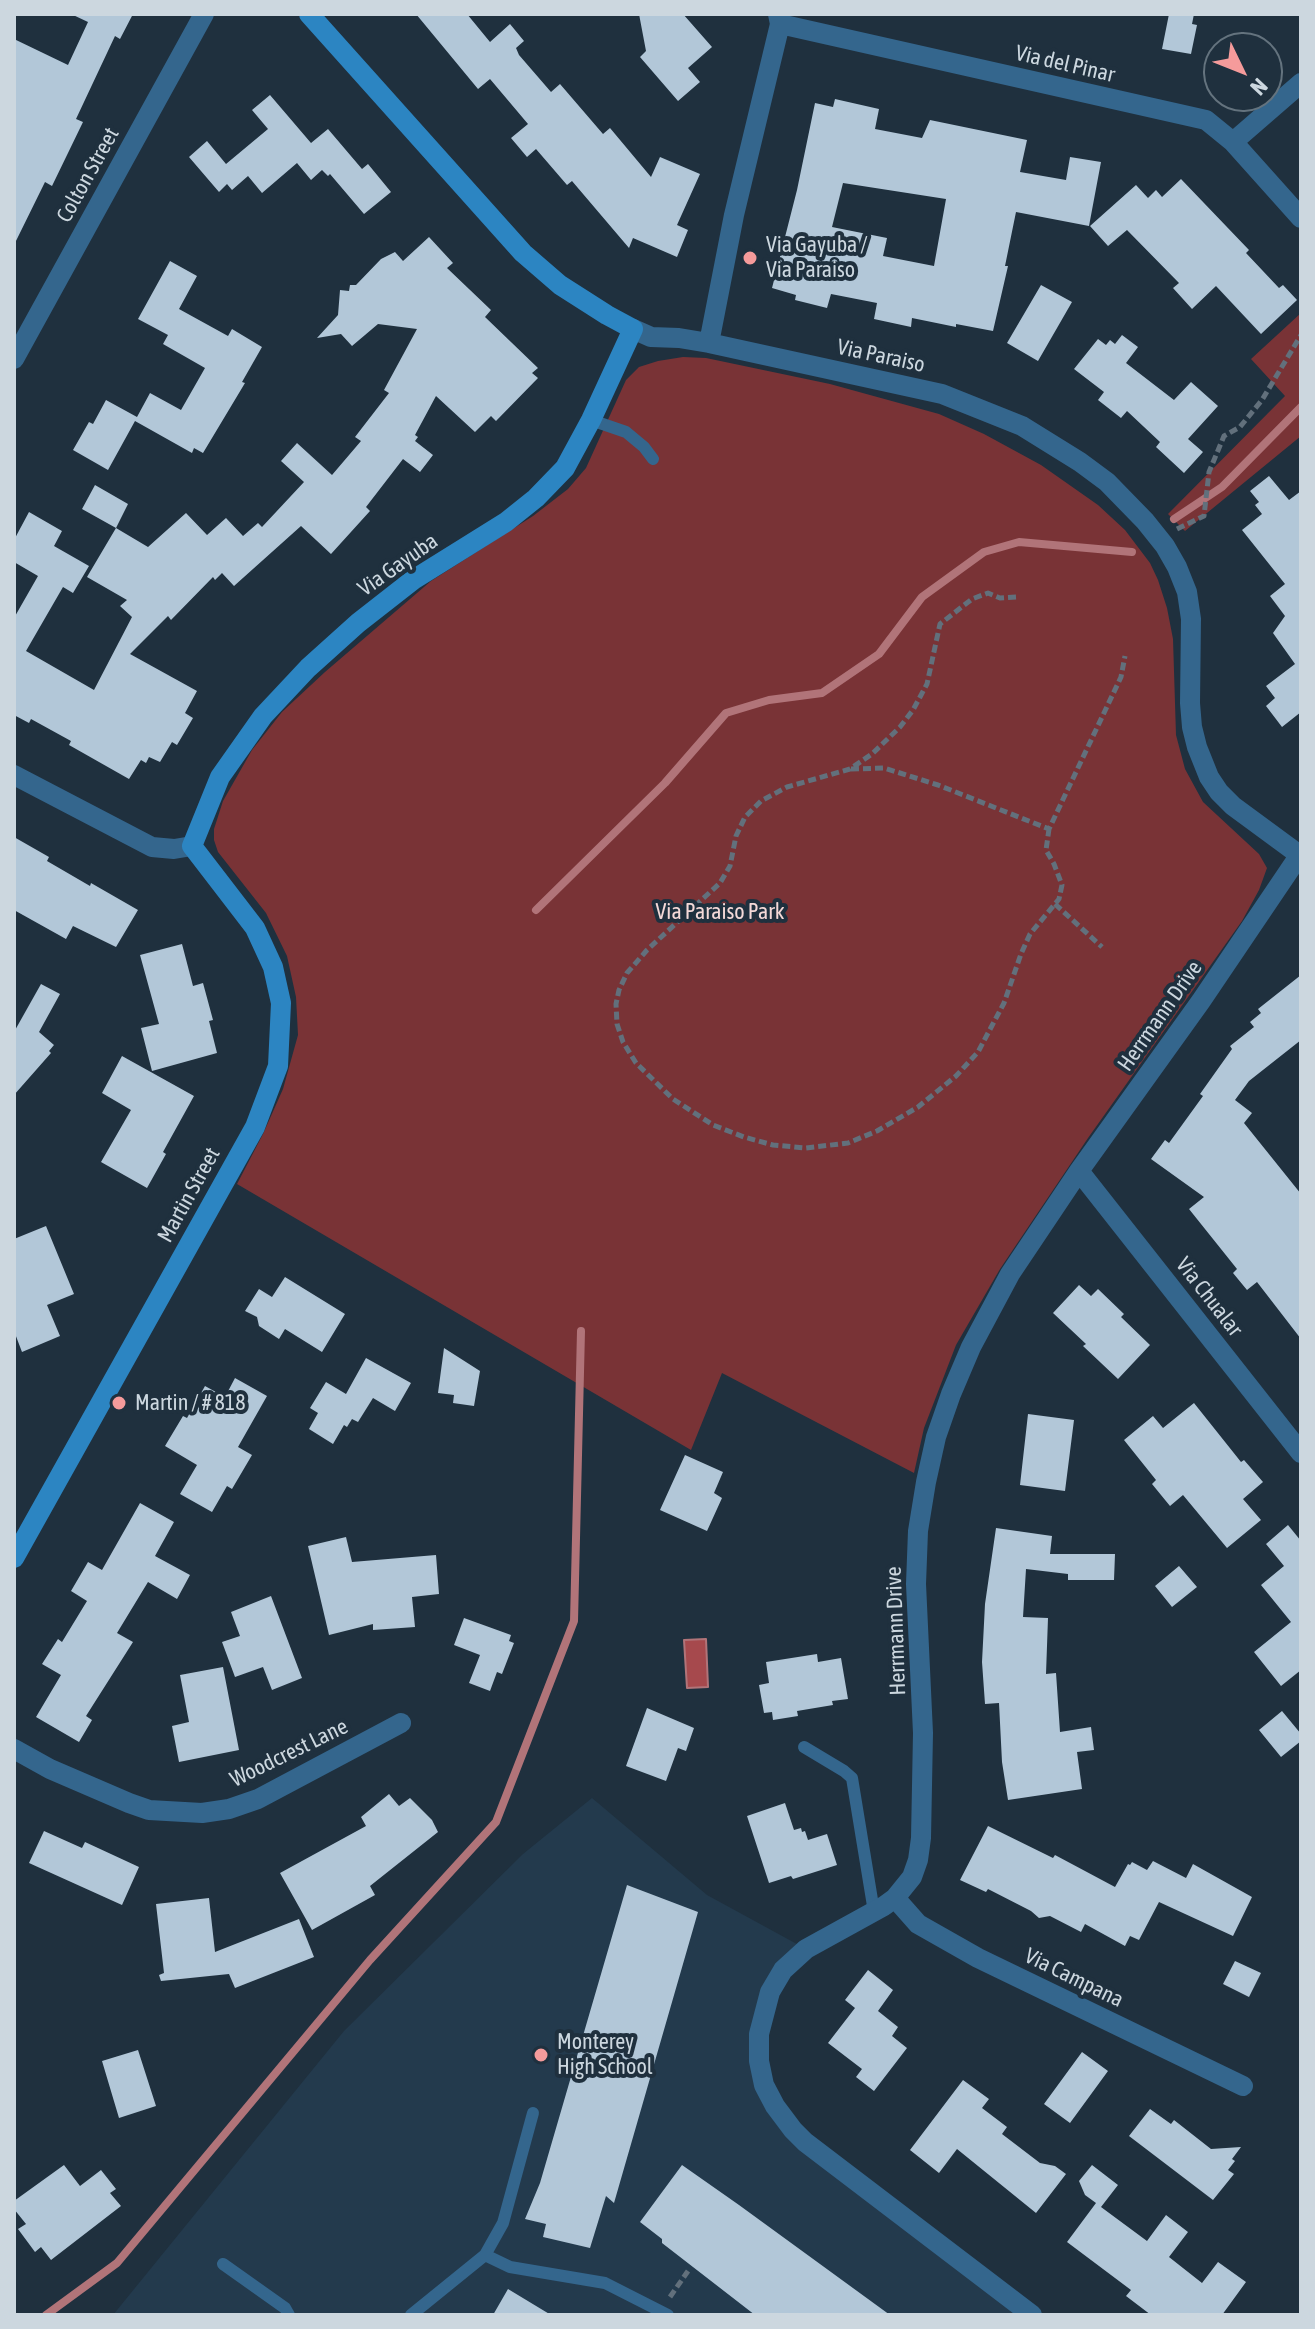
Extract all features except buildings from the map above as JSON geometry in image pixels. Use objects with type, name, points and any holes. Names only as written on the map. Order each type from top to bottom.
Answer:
[{"type":"street","name":"Colton Street","points":[[14,359],[204,14]]},
{"type":"street","name":"Via Paraiso","points":[[309,14],[523,253],[560,285],[607,315],[651,337],[709,343],[942,394],[1022,426],[1107,482],[1159,538],[1177,567],[1187,592],[1191,619],[1192,727],[1202,763],[1215,786],[1233,806],[1301,855]]},
{"type":"street","name":"Via del Pinar","points":[[779,19],[1206,120],[1233,142],[1301,218]]},
{"type":"street","points":[[709,343],[734,215],[779,19]]},
{"type":"street","points":[[1233,142],[1301,83]]},
{"type":"street","name":"Via Gayuba","points":[[192,846],[220,777],[263,716],[308,668],[413,580],[506,522],[536,498],[565,468],[633,329]]},
{"type":"street","points":[[14,775],[152,847],[174,849],[192,846]]},
{"type":"street","name":"Martin Street","points":[[14,1558],[255,1127],[278,1066],[281,1003],[273,967],[255,928],[192,846]]},
{"type":"street","name":"Herrmann Drive","points":[[1032,2315],[805,2142],[783,2117],[764,2085],[759,2061],[759,2034],[770,1992],[783,1970],[806,1949],[895,1898],[912,1877],[918,1860],[923,1733],[916,1584],[918,1531],[936,1437],[971,1347],[1010,1274],[1079,1171],[1301,855]]},
{"type":"street","name":"Via Chualar","points":[[1079,1171],[1301,1453]]},
{"type":"street","name":"Woodcrest Lane","points":[[14,1749],[50,1769],[149,1810],[202,1813],[229,1809],[258,1799],[401,1723]]},
{"type":"street","name":"Via Campana","points":[[895,1898],[918,1924],[978,1958],[1243,2086]]},
{"type":"lane","points":[[591,420],[626,432],[653,459]]},
{"type":"lane","points":[[804,1747],[852,1778],[874,1912]]},
{"type":"lane","points":[[411,2315],[485,2255],[503,2223],[533,2113]]},
{"type":"lane","points":[[485,2255],[510,2267],[605,2283],[664,2313]]},
{"type":"lane","points":[[223,2264],[285,2308],[289,2315]]},
{"type":"path","points":[[1159,538],[1204,516],[1209,472],[1224,436],[1240,427],[1262,400],[1301,335]]},
{"type":"path","points":[[850,769],[881,745],[913,710],[927,684],[940,624],[972,599],[988,593],[1000,598],[1016,597]]},
{"type":"path","points":[[1049,829],[938,785],[884,768],[850,769],[787,787],[761,801],[745,817],[736,836],[730,866],[720,883],[647,950],[627,973],[616,1004],[617,1024],[623,1042],[636,1063],[673,1099],[713,1125],[773,1145],[806,1148],[848,1143],[877,1131],[918,1107],[956,1076],[978,1052],[1004,1003],[1030,934],[1059,899],[1062,885],[1046,850],[1049,829],[1121,677],[1125,656]]},
{"type":"path","points":[[1055,904],[1102,947]]},
{"type":"path","points":[[664,2313],[688,2271]]},
{"type":"shaded area","points":[[706,1639],[708,1687],[687,1688],[684,1640]]},
{"type":"shaded area","name":"Monterey High School","points":[[592,1798],[707,1895],[806,1949],[763,2016],[775,2106],[1032,2315],[113,2315],[344,2031],[523,1854]]},
{"type":"green space","points":[[1301,313],[1301,436],[1185,531],[1168,514],[1285,396],[1251,359]]},
{"type":"green space","name":"Via Paraiso Park","points":[[683,357],[706,358],[830,384],[939,414],[1041,465],[1098,505],[1125,530],[1150,563],[1158,580],[1173,639],[1176,735],[1185,769],[1203,802],[1259,854],[1267,868],[1242,921],[1088,1138],[1000,1269],[956,1345],[924,1428],[914,1473],[722,1373],[691,1450],[237,1184],[283,1089],[298,1035],[296,997],[287,956],[266,913],[218,852],[214,840],[214,829],[223,801],[252,750],[282,712],[325,672],[431,581],[533,516],[568,489],[586,468],[626,380],[639,367]]},
{"type":"waterway","points":[[1174,519],[1222,487],[1301,407]]},
{"type":"waterway","points":[[536,910],[665,783],[726,713],[769,700],[822,693],[879,654],[922,597],[984,552],[1019,542],[1132,552]]},
{"type":"waterway","points":[[46,2315],[117,2263],[370,1960],[496,1822],[574,1621],[581,1331]]},
{"type":"place","name":"Via Gayuba / Via Paraiso","points":[[750,258]]},
{"type":"place","name":"Martin / # 818","points":[[119,1403]]},
{"type":"place","name":"Monterey High School","points":[[541,2055]]}]
